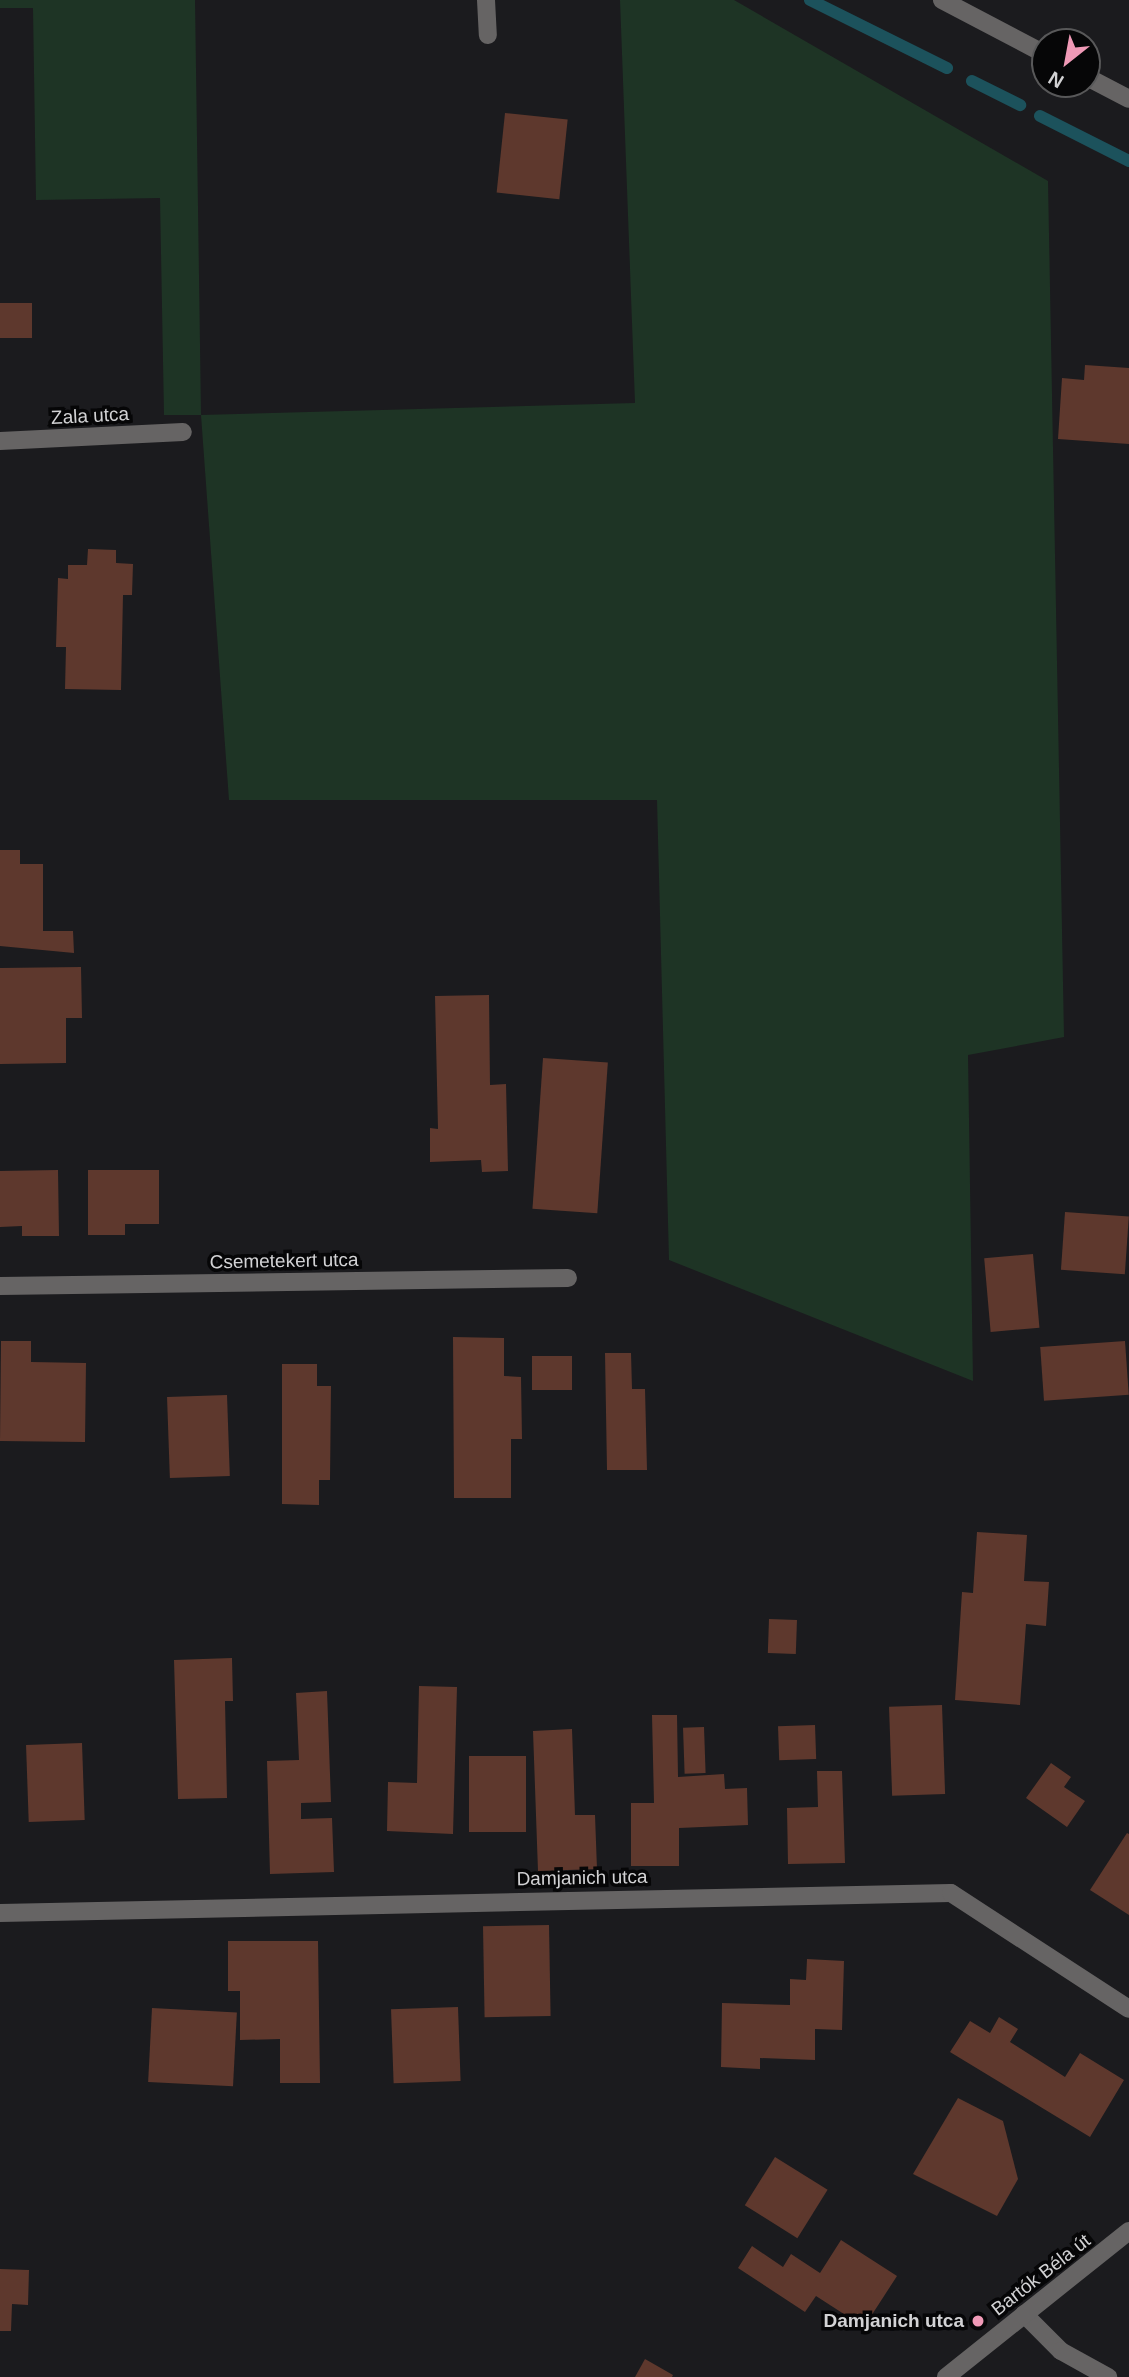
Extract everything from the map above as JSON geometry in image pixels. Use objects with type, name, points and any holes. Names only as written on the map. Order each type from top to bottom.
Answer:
[{"type":"street","points":[[485,0],[488,35]]},
{"type":"street","points":[[942,0],[1031,47]]},
{"type":"street","points":[[1101,84],[1129,99]]},
{"type":"street","name":"Zala utca","points":[[0,442],[183,432]]},
{"type":"street","name":"Csemetekert utca","points":[[0,1286],[568,1279]]},
{"type":"street","name":"Damjanich utca","points":[[0,1913],[951,1893],[1129,2009]]},
{"type":"street","name":"Bartók Béla út","points":[[946,2377],[1129,2231]]},
{"type":"street","points":[[1024,2314],[1061,2351],[1108,2377]]},
{"type":"green space","points":[[0,0],[195,0],[201,415],[164,415],[160,198],[36,200],[33,8],[0,8]]},
{"type":"green space","points":[[620,0],[734,0],[1048,181],[1064,1037],[968,1055],[973,1381],[669,1260],[657,800],[229,800],[201,415],[635,403]]},
{"type":"building","points":[[505,113],[568,120],[559,199],[497,193]]},
{"type":"building","points":[[0,303],[32,303],[32,338],[0,338]]},
{"type":"building","points":[[1085,365],[1129,368],[1129,444],[1058,439],[1062,378],[1084,380]]},
{"type":"building","points":[[88,549],[116,550],[116,563],[133,564],[132,595],[123,595],[121,690],[65,689],[66,647],[56,647],[58,578],[68,579],[68,565],[87,565]]},
{"type":"building","points":[[0,850],[20,850],[20,864],[43,864],[43,931],[73,931],[74,953],[0,946]]},
{"type":"building","points":[[81,967],[82,1018],[66,1018],[66,1063],[0,1064],[0,968]]},
{"type":"building","points":[[489,995],[490,1085],[506,1084],[508,1171],[482,1172],[481,1160],[430,1162],[430,1128],[438,1129],[435,996]]},
{"type":"building","points":[[543,1058],[608,1063],[597,1213],[532,1209]]},
{"type":"building","points":[[58,1170],[59,1236],[22,1236],[22,1226],[0,1227],[0,1171]]},
{"type":"building","points":[[88,1170],[159,1170],[159,1224],[125,1224],[125,1235],[88,1235]]},
{"type":"building","points":[[1065,1212],[1129,1216],[1125,1274],[1061,1270]]},
{"type":"building","points":[[1033,1254],[1039,1328],[991,1332],[984,1258]]},
{"type":"building","points":[[453,1337],[504,1338],[504,1376],[521,1377],[522,1439],[511,1439],[511,1498],[454,1498]]},
{"type":"building","points":[[1,1341],[31,1341],[31,1362],[86,1363],[85,1442],[0,1441]]},
{"type":"building","points":[[1125,1341],[1129,1395],[1044,1401],[1040,1347]]},
{"type":"building","points":[[605,1353],[631,1353],[632,1389],[645,1389],[647,1470],[607,1470]]},
{"type":"building","points":[[532,1356],[572,1356],[572,1390],[532,1390]]},
{"type":"building","points":[[282,1364],[317,1364],[317,1386],[331,1386],[330,1480],[319,1480],[319,1505],[282,1504]]},
{"type":"building","points":[[227,1395],[230,1476],[170,1478],[167,1397]]},
{"type":"building","points":[[977,1532],[1027,1535],[1024,1581],[1049,1582],[1046,1626],[1026,1624],[1020,1705],[955,1700],[962,1592],[973,1593]]},
{"type":"building","points":[[769,1619],[797,1620],[796,1654],[768,1653]]},
{"type":"building","points":[[232,1658],[233,1701],[225,1701],[227,1798],[178,1799],[174,1660]]},
{"type":"building","points":[[419,1686],[457,1687],[453,1834],[387,1831],[388,1782],[417,1783]]},
{"type":"building","points":[[327,1691],[331,1802],[301,1803],[301,1819],[332,1818],[334,1872],[270,1874],[267,1761],[299,1760],[296,1693]]},
{"type":"building","points":[[942,1705],[945,1794],[892,1796],[889,1707]]},
{"type":"building","points":[[652,1715],[677,1715],[678,1777],[724,1774],[725,1789],[747,1788],[748,1825],[679,1828],[679,1866],[631,1866],[631,1803],[654,1803]]},
{"type":"building","points":[[815,1725],[816,1759],[779,1760],[778,1726]]},
{"type":"building","points":[[704,1727],[706,1773],[685,1774],[683,1728]]},
{"type":"building","points":[[572,1729],[575,1815],[595,1815],[597,1869],[538,1871],[533,1731]]},
{"type":"building","points":[[82,1743],[85,1820],[29,1822],[26,1745]]},
{"type":"building","points":[[469,1756],[526,1756],[526,1832],[469,1832]]},
{"type":"building","points":[[1051,1763],[1071,1777],[1064,1787],[1085,1801],[1067,1827],[1026,1798]]},
{"type":"building","points":[[817,1771],[842,1771],[845,1863],[788,1864],[787,1808],[818,1807]]},
{"type":"building","points":[[1127,1833],[1129,1834],[1129,1915],[1090,1890]]},
{"type":"building","points":[[549,1925],[551,2016],[485,2017],[483,1926]]},
{"type":"building","points":[[228,1941],[318,1941],[320,2083],[280,2083],[280,2039],[240,2040],[240,1991],[228,1991]]},
{"type":"building","points":[[807,1959],[844,1961],[842,2030],[815,2029],[815,2060],[760,2058],[760,2069],[721,2067],[722,2003],[790,2005],[790,1979],[806,1980]]},
{"type":"building","points":[[458,2007],[461,2081],[394,2083],[391,2009]]},
{"type":"building","points":[[152,2008],[237,2012],[233,2086],[148,2082]]},
{"type":"building","points":[[999,2017],[1018,2029],[1010,2042],[1065,2077],[1080,2053],[1124,2080],[1090,2137],[950,2052],[970,2021],[990,2033]]},
{"type":"building","points":[[958,2098],[1003,2121],[1018,2179],[997,2216],[913,2174]]},
{"type":"building","points":[[775,2157],[828,2190],[797,2238],[745,2205]]},
{"type":"building","points":[[841,2240],[897,2276],[864,2327],[816,2296],[805,2312],[738,2268],[752,2246],[783,2267],[791,2254],[820,2273]]},
{"type":"building","points":[[0,2269],[29,2270],[28,2305],[12,2304],[11,2331],[0,2331]]},
{"type":"building","points":[[645,2359],[673,2375],[672,2377],[635,2377]]},
{"type":"waterway","points":[[810,0],[947,68]]},
{"type":"waterway","points":[[972,81],[1020,105]]},
{"type":"waterway","points":[[1040,116],[1129,161]]},
{"type":"place","name":"Damjanich utca","points":[[978,2321]]}]
